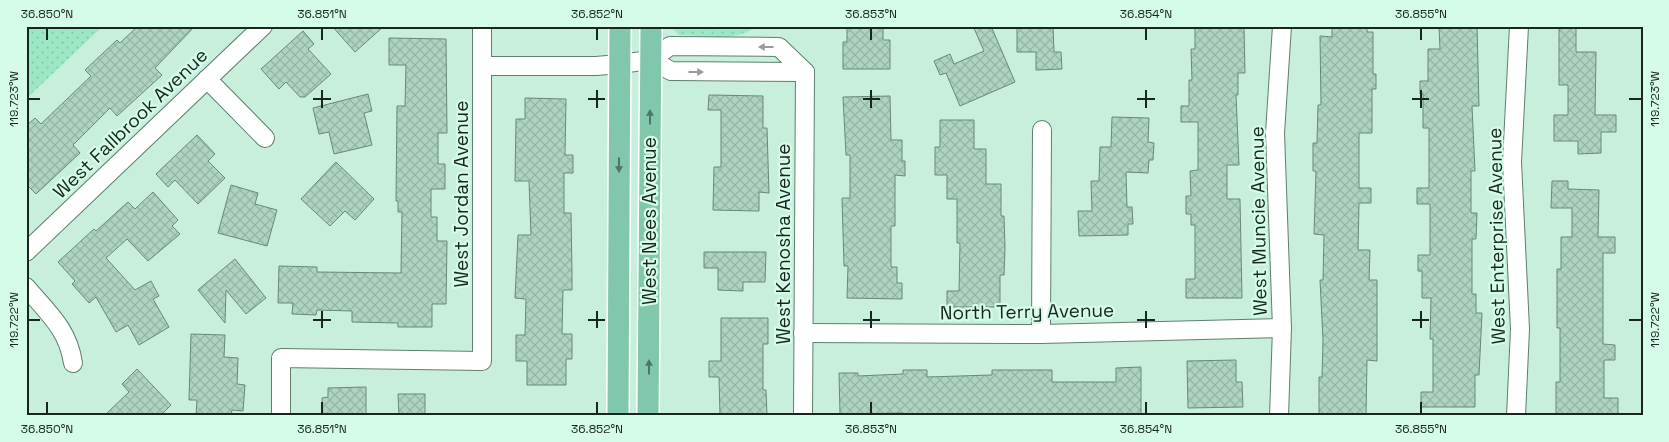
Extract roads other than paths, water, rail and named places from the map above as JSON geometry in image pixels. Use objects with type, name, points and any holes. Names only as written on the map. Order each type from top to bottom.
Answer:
[{"type":"main road","name":"West Nees Avenue","points":[[618,416],[620,26]]},
{"type":"main road","name":"West Nees Avenue","points":[[648,416],[651,26]]},
{"type":"street","name":"West Fallbrook Avenue","points":[[26,252],[263,26]]},
{"type":"street","name":"West Jordan Avenue","points":[[281,416],[281,358],[482,361],[482,26]]},
{"type":"street","name":"West Muncie Avenue","points":[[1279,416],[1282,328],[1275,133],[1282,26]]},
{"type":"street","name":"West Enterprise Avenue","points":[[1516,416],[1520,329],[1512,162],[1519,26]]},
{"type":"street","points":[[482,66],[596,66],[620,64],[650,60],[670,46],[778,47],[805,72]]},
{"type":"street","points":[[650,60],[670,72],[805,72]]},
{"type":"street","name":"West Kenosha Avenue","points":[[803,416],[805,72]]},
{"type":"street","points":[[207,78],[265,138]]},
{"type":"street","points":[[1041,334],[1042,130]]},
{"type":"street","points":[[26,288],[63,329],[70,345],[73,363]]},
{"type":"street","name":"North Terry Avenue","points":[[803,333],[1041,334],[1282,328]]}]
